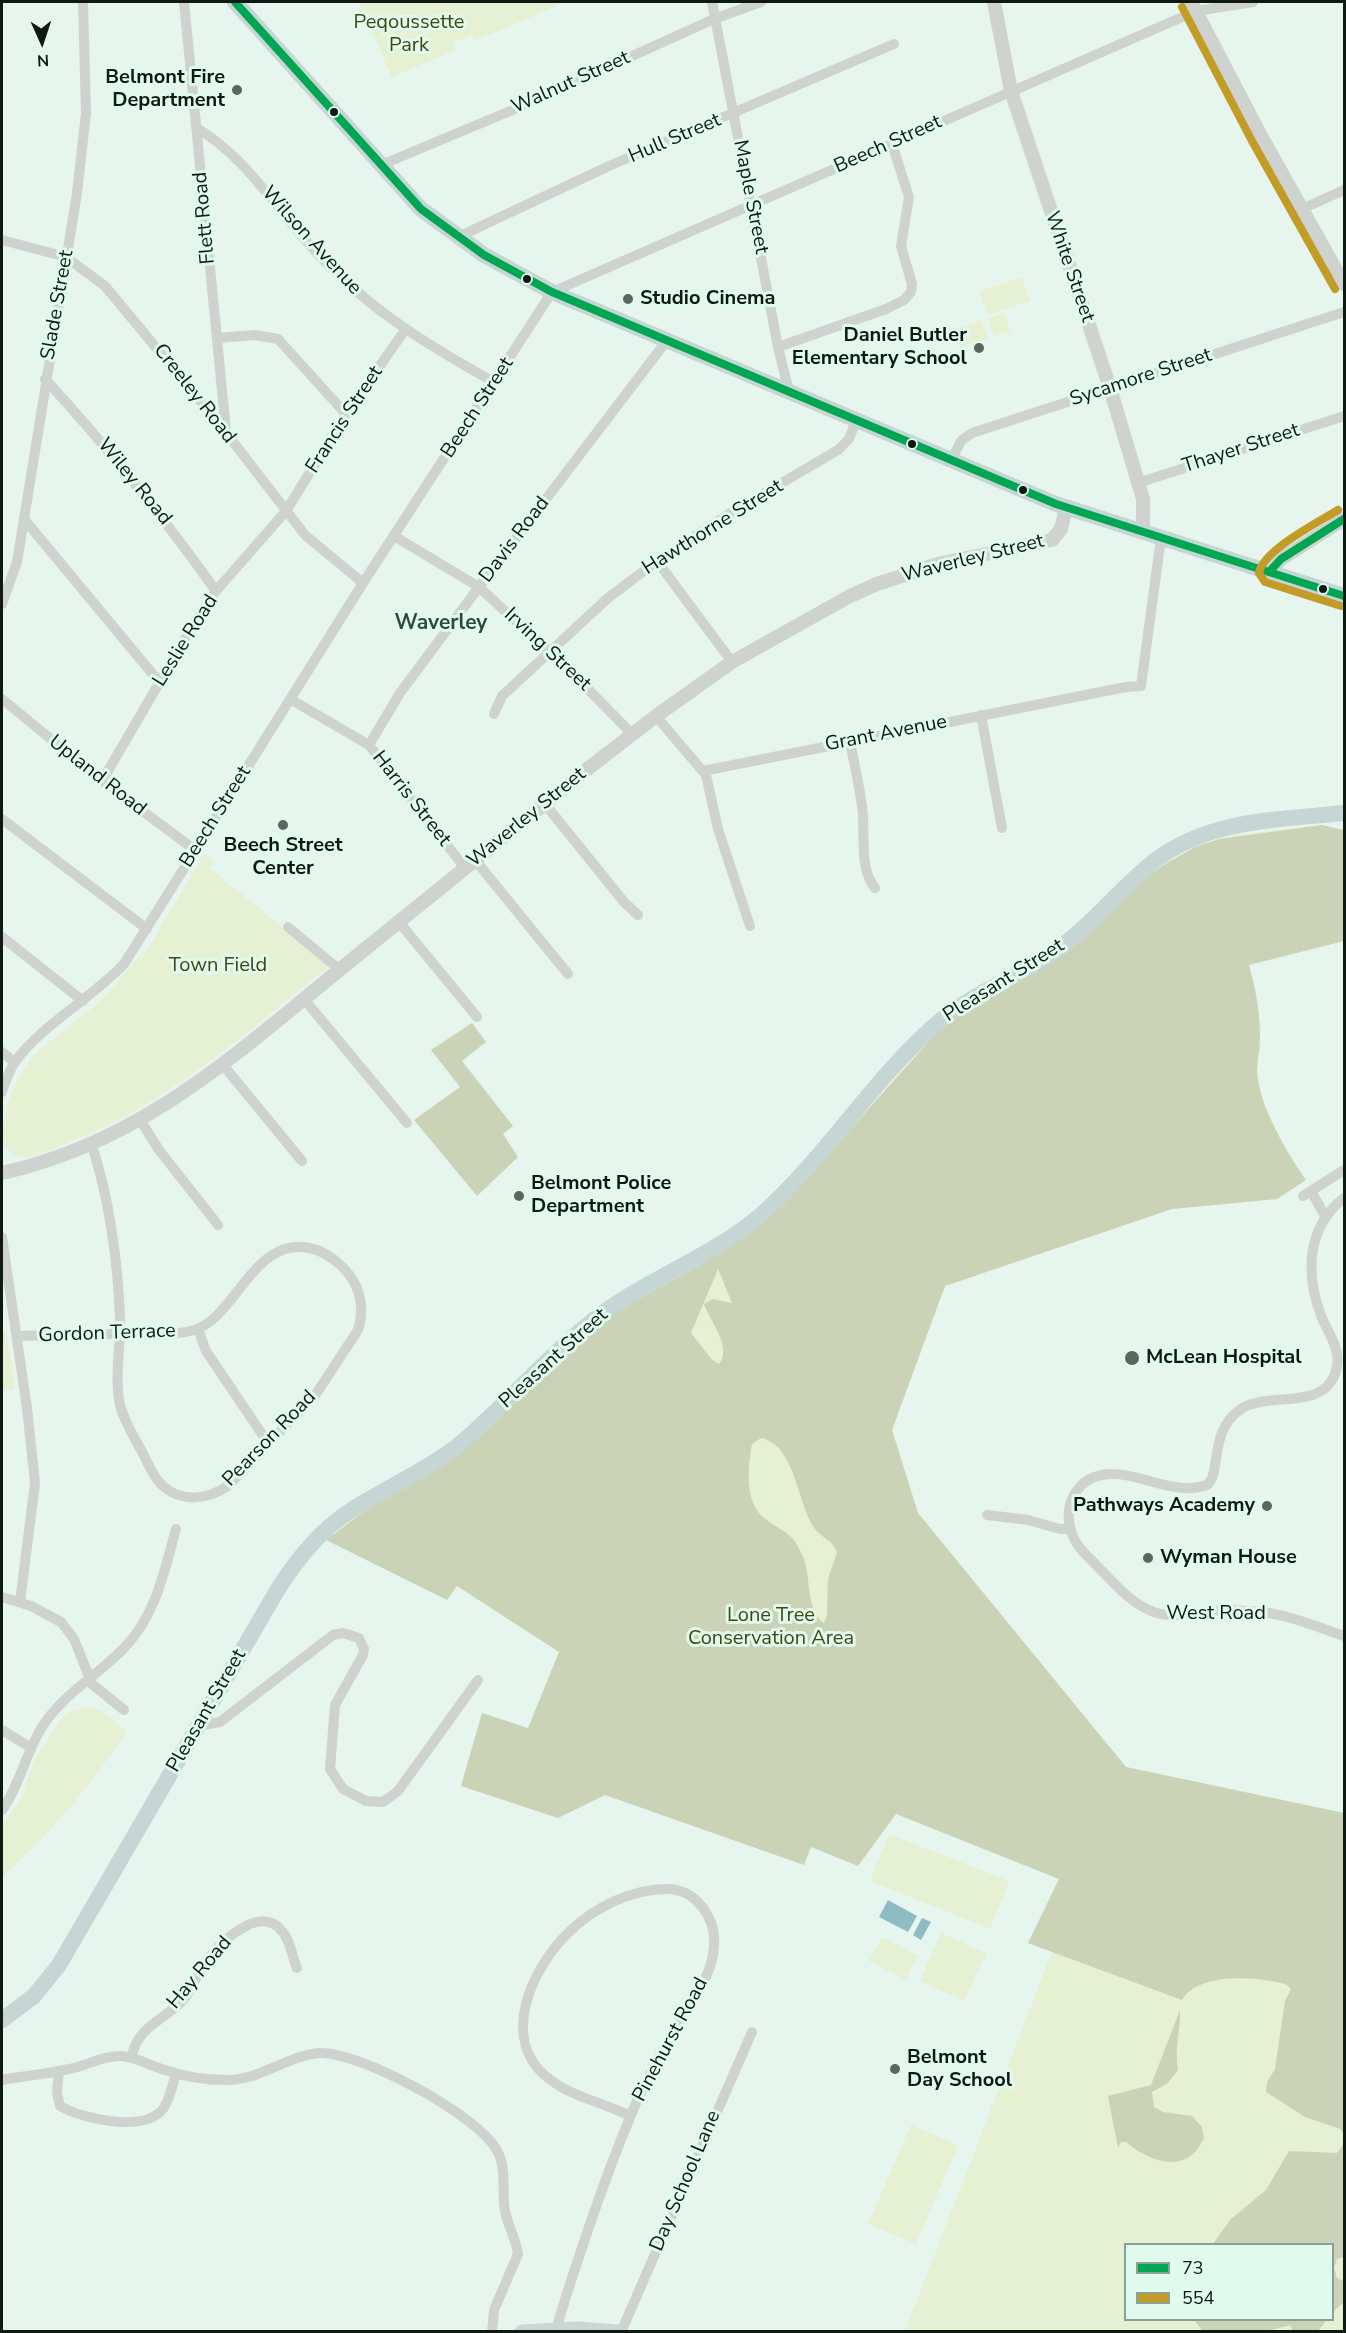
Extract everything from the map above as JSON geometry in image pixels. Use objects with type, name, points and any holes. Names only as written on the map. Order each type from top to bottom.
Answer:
[{"type":"main road","points":[[235,2],[421,209],[504,268],[552,292],[1066,508],[1340,594]]},
{"type":"main road","name":"Pleasant Street","points":[[2,2020],[34,1996],[59,1965],[278,1589],[298,1558],[320,1536],[352,1510],[455,1448],[583,1328],[609,1308],[701,1258],[748,1226],[788,1189],[914,1047],[946,1016],[1061,947],[1151,863],[1187,840],[1228,826],[1344,813]]},
{"type":"main road","points":[[522,2331],[556,2329],[619,2331]]},
{"type":"street","name":"Slade Street","points":[[2,604],[17,562],[66,257],[86,114],[83,2]]},
{"type":"street","name":"Flett Road","points":[[184,2],[226,435]]},
{"type":"street","name":"Maple Street","points":[[712,2],[753,204],[778,347],[789,392]]},
{"type":"street","name":"Walnut Street","points":[[381,165],[515,109],[714,19],[761,2]]},
{"type":"street","name":"White Street","points":[[994,2],[1011,91],[1110,388],[1144,504],[1143,531]]},
{"type":"street","name":"Beech Street","points":[[2,1092],[15,1062],[42,1034],[103,987],[124,964],[363,583],[552,292],[892,144],[1193,7],[1253,2]]},
{"type":"street","points":[[1193,7],[1344,284]]},
{"type":"street","name":"Hull Street","points":[[458,237],[609,166],[894,45]]},
{"type":"street","name":"Wilson Avenue","points":[[197,128],[234,154],[316,253],[359,296],[405,330],[494,381]]},
{"type":"street","points":[[778,347],[886,309],[908,295],[912,284],[901,246],[909,197],[892,144]]},
{"type":"street","points":[[1302,209],[1344,190]]},
{"type":"street","name":"Creeley Road","points":[[2,240],[66,257],[105,286],[286,511],[318,547],[363,583]]},
{"type":"street","name":"Sycamore Street","points":[[951,461],[961,441],[968,435],[1344,312]]},
{"type":"street","name":"Francis Street","points":[[286,511],[346,414],[405,330]]},
{"type":"street","points":[[217,338],[255,335],[278,339],[346,414]]},
{"type":"street","name":"Davis Road","points":[[369,746],[400,693],[668,339]]},
{"type":"street","name":"Wiley Road","points":[[45,379],[95,433],[173,530],[216,591]]},
{"type":"street","name":"Thayer Street","points":[[1138,483],[1344,416]]},
{"type":"street","name":"Hawthorne Street","points":[[494,714],[502,696],[608,598],[657,561],[732,512],[838,450],[849,439],[856,421]]},
{"type":"street","name":"Waverley Street","points":[[2,1173],[27,1167],[91,1143],[140,1120],[180,1096],[223,1065],[632,734],[732,662],[796,624],[878,584],[938,564],[1052,540],[1061,529],[1066,508]]},
{"type":"street","name":"Leslie Road","points":[[102,782],[216,591],[286,511]]},
{"type":"street","points":[[24,519],[160,683]]},
{"type":"street","points":[[1269,572],[1281,559],[1344,519]]},
{"type":"street","name":"Irving Street","points":[[394,536],[479,587],[632,734]]},
{"type":"street","name":"Grant Avenue","points":[[703,771],[1140,686],[1161,537]]},
{"type":"street","points":[[657,561],[732,662]]},
{"type":"street","name":"Upland Road","points":[[2,699],[102,782],[195,850]]},
{"type":"street","name":"Harris Street","points":[[290,699],[369,746],[568,974]]},
{"type":"street","points":[[656,716],[703,771],[720,835],[750,926]]},
{"type":"street","points":[[981,716],[1002,828]]},
{"type":"street","points":[[850,741],[863,808],[867,865],[875,888]]},
{"type":"street","points":[[545,804],[624,902],[638,915]]},
{"type":"street","points":[[2,819],[147,929]]},
{"type":"street","points":[[399,922],[477,1017]]},
{"type":"street","points":[[288,927],[340,970]]},
{"type":"street","points":[[2,937],[83,1002]]},
{"type":"street","points":[[304,999],[406,1122]]},
{"type":"street","points":[[2,1052],[15,1062]]},
{"type":"street","points":[[223,1065],[302,1161]]},
{"type":"street","points":[[140,1120],[153,1143],[218,1225]]},
{"type":"street","points":[[91,1143],[99,1166],[111,1238],[119,1334]]},
{"type":"street","points":[[1325,1216],[1307,1193],[1344,1170]]},
{"type":"street","points":[[987,1515],[1028,1520],[1060,1529],[1070,1529],[1071,1502],[1076,1492],[1089,1480],[1101,1476],[1120,1474],[1174,1486],[1206,1485],[1213,1476],[1220,1436],[1237,1412],[1258,1402],[1312,1394],[1331,1382],[1337,1367],[1337,1351],[1316,1301],[1311,1269],[1315,1234],[1325,1216],[1344,1198]]},
{"type":"street","points":[[2,1237],[35,1483],[20,1602]]},
{"type":"street","name":"Gordon Terrace","points":[[17,1336],[165,1334],[198,1329],[213,1318],[267,1258],[285,1250],[301,1248],[319,1251],[348,1272],[360,1298],[361,1319],[358,1330]]},
{"type":"street","points":[[198,1329],[206,1350],[268,1443]]},
{"type":"street","name":"Pearson Road","points":[[119,1334],[117,1383],[121,1405],[130,1430],[158,1480],[171,1491],[186,1497],[211,1496],[229,1485],[316,1394],[358,1330]]},
{"type":"street","points":[[2,1810],[16,1784],[30,1747],[61,1702],[124,1649],[148,1615],[159,1591],[176,1529]]},
{"type":"street","name":"West Road","points":[[1070,1529],[1083,1554],[1137,1604],[1166,1616],[1235,1610],[1263,1612],[1287,1616],[1344,1636]]},
{"type":"street","points":[[2,1597],[49,1614],[68,1629],[90,1679],[100,1693],[124,1710]]},
{"type":"street","points":[[198,1726],[220,1722],[333,1635],[352,1635],[359,1638],[364,1649],[363,1656],[335,1705],[330,1770],[343,1789],[366,1801],[383,1802],[398,1791],[478,1680]]},
{"type":"street","points":[[2,1730],[30,1747]]},
{"type":"street","name":"Pinehurst Road","points":[[556,2329],[597,2204],[630,2116],[666,2043],[706,1978],[712,1960],[713,1928],[705,1910],[692,1896],[675,1889],[655,1889],[633,1894],[605,1906],[572,1929],[552,1949],[536,1974],[523,2015],[524,2037],[531,2055],[551,2081],[630,2116]]},
{"type":"street","name":"Hay Road","points":[[132,2058],[133,2051],[147,2028],[182,2000],[212,1954],[226,1938],[238,1930],[260,1921],[276,1925],[285,1935],[297,1968]]},
{"type":"street","name":"Day School Lane","points":[[619,2331],[752,2032]]},
{"type":"street","points":[[2,2080],[59,2071],[109,2057],[132,2058],[176,2073],[225,2080],[252,2075],[301,2056],[321,2053],[342,2056],[407,2083],[452,2111],[493,2143],[502,2167],[505,2210],[518,2254],[494,2310],[492,2331]]},
{"type":"street","points":[[59,2071],[57,2093],[60,2106],[92,2117],[119,2122],[158,2113],[166,2102],[176,2073]]},
{"type":"green space","name":"Peqoussette Park","points":[[359,2],[565,2],[475,41],[472,35],[453,43],[455,50],[392,77]]},
{"type":"green space","points":[[1022,277],[1030,301],[987,315],[980,291]]},
{"type":"green space","points":[[1005,313],[1010,331],[994,336],[988,318]]},
{"type":"green space","points":[[981,320],[987,339],[960,347],[954,329]]},
{"type":"green space","name":"Lone Tree Conservation Area","points":[[1322,825],[1344,830],[1344,941],[1249,965],[1256,992],[1259,1020],[1260,1042],[1257,1071],[1262,1098],[1290,1156],[1306,1180],[1277,1199],[1172,1209],[945,1286],[892,1430],[918,1513],[1126,1767],[1344,1813],[1344,2331],[905,2331],[1052,1952],[1028,1943],[1059,1879],[896,1813],[858,1866],[691,1333],[700,1270],[793,1193],[927,1042],[1180,855],[1235,835]]},
{"type":"green space","name":"Lone Tree Conservation Area","points":[[1322,825],[1344,830],[1344,941],[1249,965],[1256,992],[1259,1020],[1260,1042],[1257,1071],[1262,1098],[1290,1156],[1306,1180],[1277,1199],[1172,1209],[945,1286],[892,1430],[918,1513],[1126,1767],[1344,1813],[1344,2134],[1340,2129],[1305,2117],[1266,2092],[1267,2082],[1275,2069],[1285,2001],[1291,1989],[1287,1985],[1246,1978],[1215,1981],[1190,1991],[1182,2000],[1028,1943],[1059,1879],[896,1814],[858,1866],[811,1847],[804,1865],[605,1795],[558,1818],[461,1786],[482,1713],[528,1728],[559,1652],[457,1586],[447,1600],[326,1540],[557,1365],[580,1340],[613,1313],[704,1263],[793,1193],[942,1027],[1165,864],[1195,847],[1219,839]],"holes":[[[718,1269],[732,1303],[712,1299],[704,1304],[722,1342],[723,1357],[719,1364],[712,1360],[691,1333]],[[761,1438],[773,1443],[782,1452],[815,1529],[837,1552],[828,1579],[827,1615],[824,1623],[814,1611],[804,1559],[796,1543],[788,1534],[764,1518],[753,1503],[749,1483],[752,1444]]]},
{"type":"green space","name":"Town Field","points":[[204,853],[214,861],[209,868],[330,965],[202,1067],[134,1111],[98,1130],[44,1152],[32,1156],[12,1153],[4,1142],[3,1129],[9,1099],[28,1063],[40,1050],[104,997],[148,948]]},
{"type":"green space","points":[[472,1023],[486,1042],[462,1061],[513,1126],[503,1134],[518,1157],[477,1196],[414,1120],[460,1087],[431,1050]]},
{"type":"green space","points":[[2,1331],[6,1331],[15,1389],[2,1391]]},
{"type":"green space","points":[[88,1708],[101,1711],[127,1731],[69,1808],[37,1844],[2,1877],[2,1825],[21,1799],[34,1761],[62,1718],[74,1710]]},
{"type":"green space","points":[[889,1834],[1009,1881],[990,1929],[870,1881]]},
{"type":"green space","points":[[941,1933],[986,1953],[964,2001],[920,1981]]},
{"type":"green space","points":[[882,1937],[918,1956],[905,1980],[869,1961]]},
{"type":"green space","points":[[1180,2010],[1178,2070],[1167,2084],[1152,2092],[1154,2107],[1163,2112],[1192,2116],[1202,2127],[1204,2139],[1192,2155],[1184,2160],[1167,2162],[1140,2152],[1126,2142],[1121,2142],[1118,2148],[1108,2096],[1151,2085]]},
{"type":"green space","points":[[911,2125],[958,2145],[916,2244],[868,2224]]},
{"type":"green space","points":[[1344,2143],[1344,2257],[1337,2259],[1334,2268],[1334,2243],[1214,2243],[1230,2220],[1266,2190],[1289,2151],[1337,2153]]},
{"type":"green space","points":[[1334,2268],[1337,2278],[1344,2281],[1344,2302],[1334,2311]]},
{"type":"green space","points":[[1195,2321],[1326,2321],[1317,2332],[1293,2331],[1290,2325],[1267,2331],[1203,2331]]},
{"type":"water","points":[[888,1900],[917,1916],[908,1932],[879,1917]]},
{"type":"water","points":[[922,1918],[931,1922],[921,1940],[913,1935]]},
{"type":"transit line","name":"73","points":[[235,2],[421,209],[484,255],[552,292],[1056,504],[1344,596]]},
{"type":"transit line","name":"554","points":[[1182,7],[1252,141],[1335,289]]},
{"type":"transit line","name":"554","points":[[1338,510],[1281,546],[1270,555],[1259,573],[1265,582],[1341,606]]},
{"type":"transit line","name":"73","points":[[1269,572],[1281,559],[1344,519]]},
{"type":"place","name":"Belmont Fire Department","points":[[237,90]]},
{"type":"place","name":"Studio Cinema","points":[[628,299]]},
{"type":"place","name":"Daniel Butler Elementary School","points":[[979,348]]},
{"type":"place","name":"Beech Street Center","points":[[283,825]]},
{"type":"place","name":"Belmont Police Department","points":[[519,1196]]},
{"type":"place","name":"McLean Hospital","points":[[1132,1358]]},
{"type":"place","name":"Pathways Academy","points":[[1267,1506]]},
{"type":"place","name":"Wyman House","points":[[1148,1558]]},
{"type":"place","name":"Belmont Day School","points":[[895,2069]]},
{"type":"district","name":"Waverley","points":[[441,624]]}]
